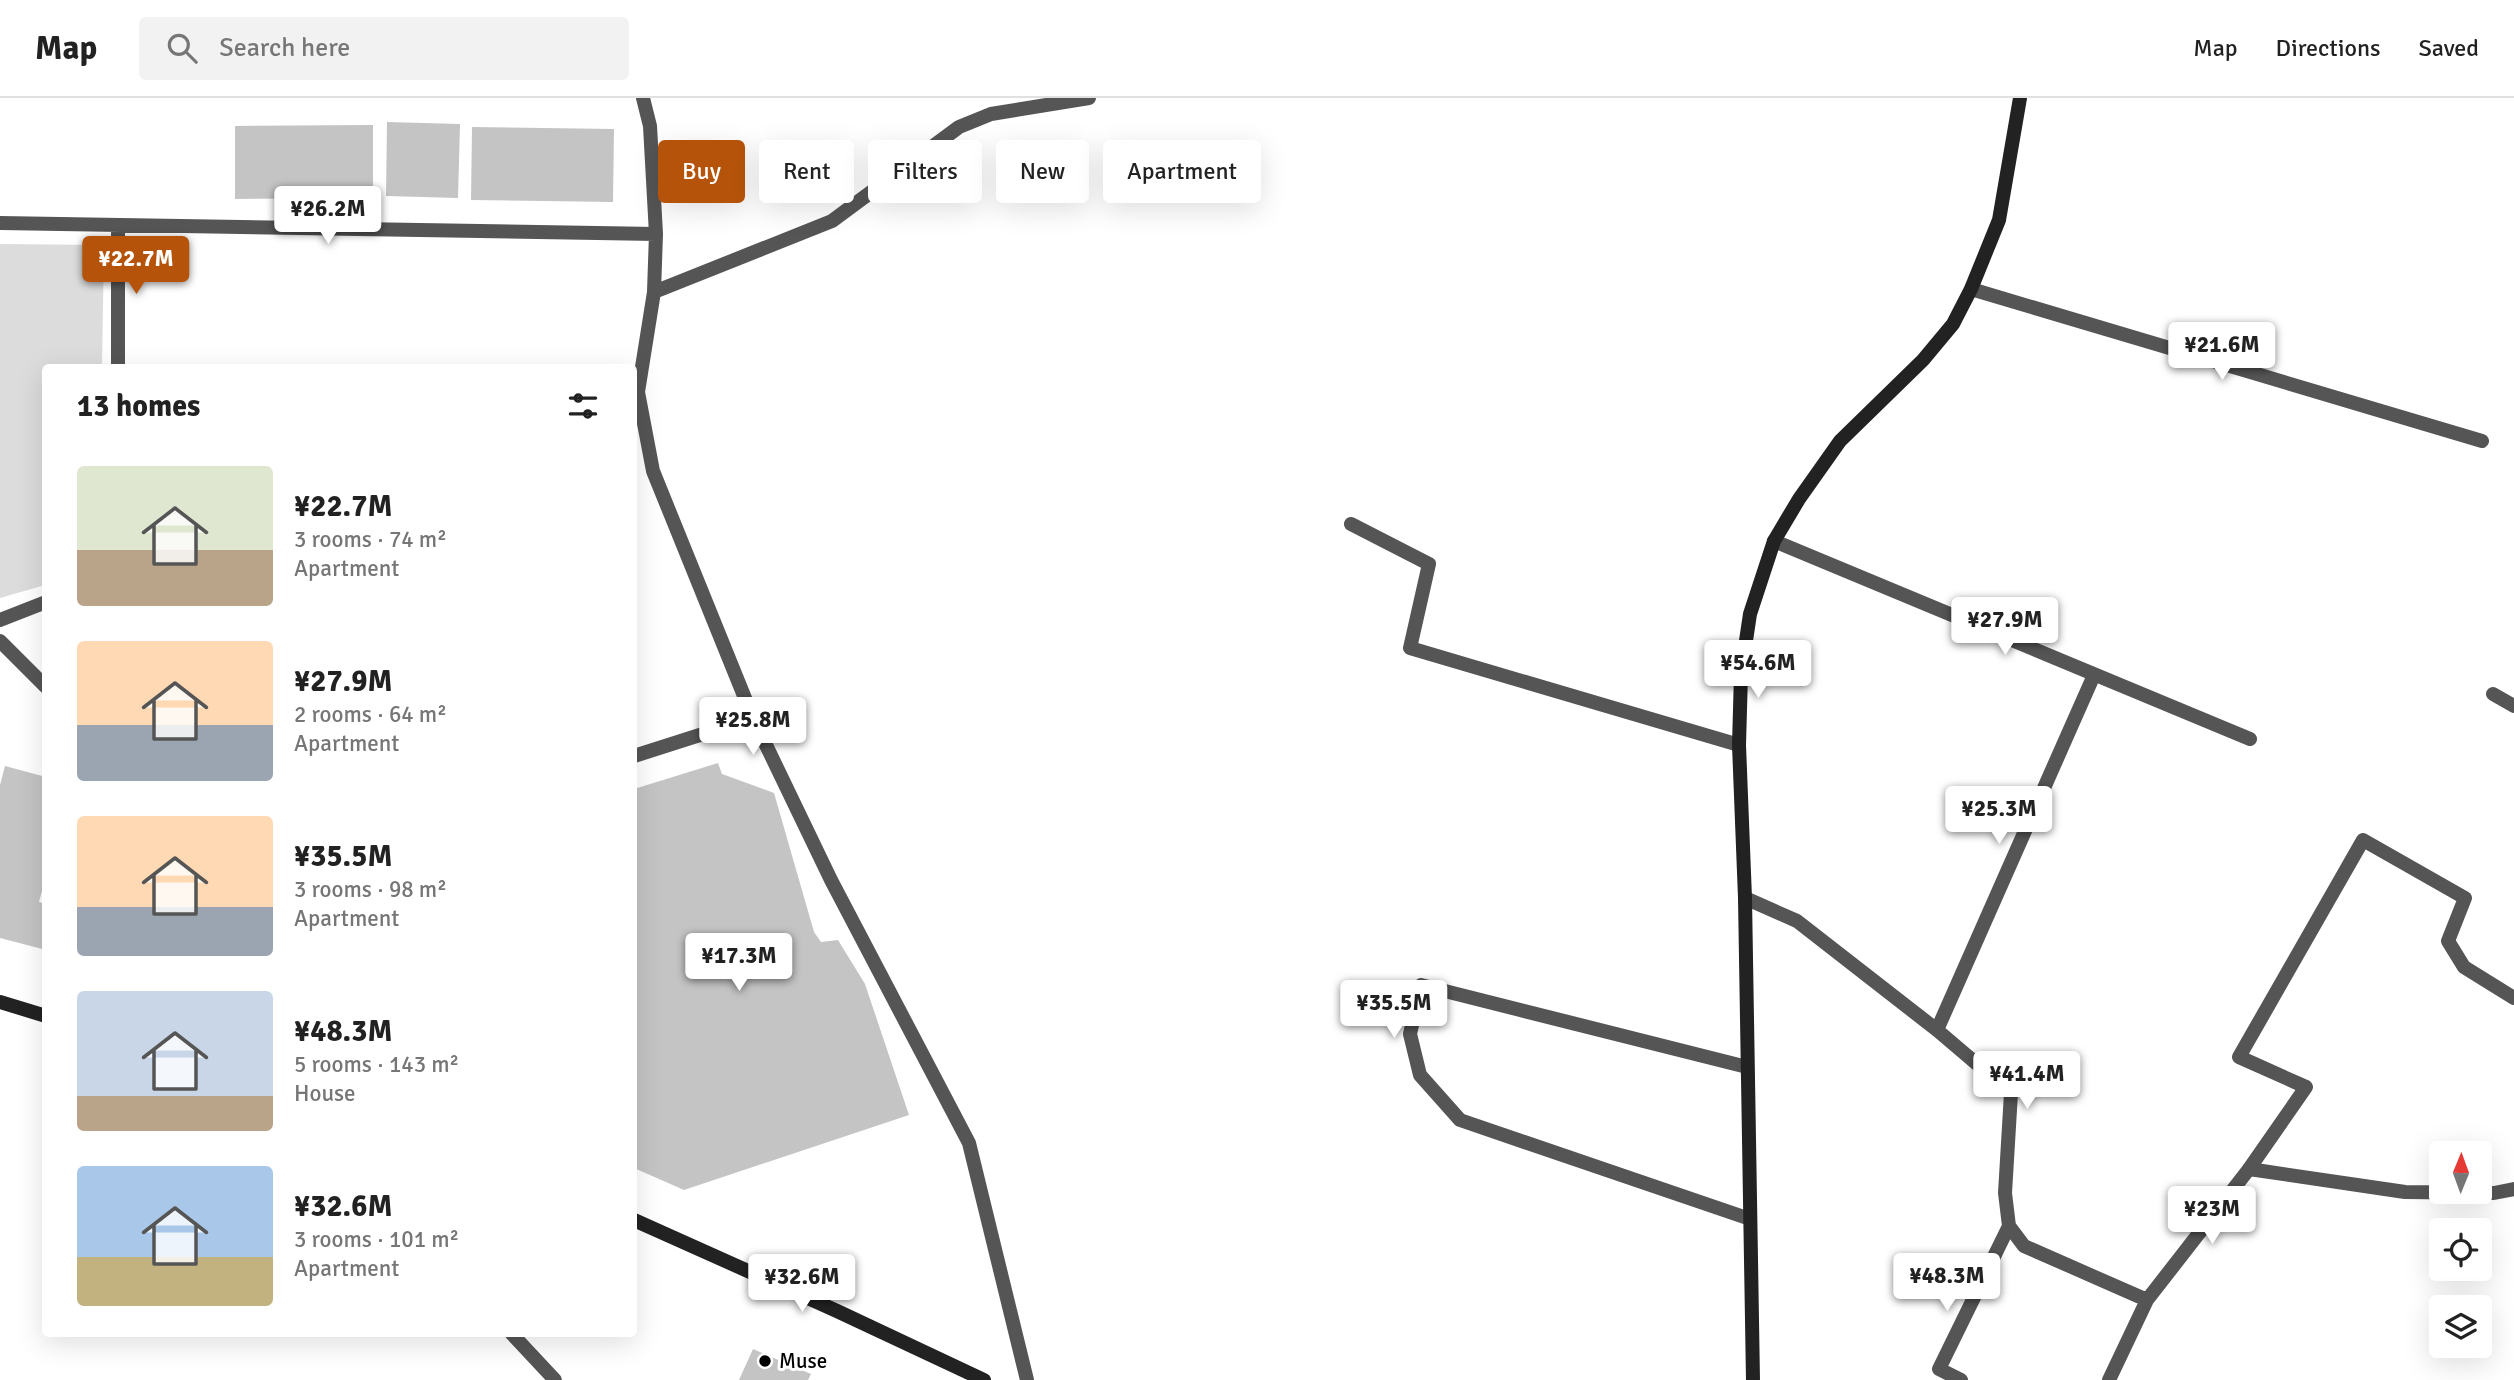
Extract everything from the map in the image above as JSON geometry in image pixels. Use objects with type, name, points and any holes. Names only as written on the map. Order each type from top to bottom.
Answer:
[{"type":"street","points":[[637,387],[654,292],[656,234],[650,126],[643,98]]},
{"type":"street","points":[[654,292],[832,221],[959,127],[992,114],[1089,98]]},
{"type":"street","points":[[1753,1380],[1745,898],[1739,745],[1741,674],[1750,614],[1774,541],[1799,499],[1840,441],[1923,360],[1953,324],[1972,289],[1999,220],[2020,98]]},
{"type":"street","points":[[0,223],[656,234]]},
{"type":"street","points":[[118,225],[118,364]]},
{"type":"street","points":[[1972,289],[2482,440]]},
{"type":"street","points":[[637,398],[653,471],[753,718],[831,880],[969,1143],[1027,1380]]},
{"type":"street","points":[[1350,524],[1429,564],[1410,648],[1739,745]]},
{"type":"street","points":[[1774,541],[2250,739]]},
{"type":"street","points":[[0,620],[42,604]]},
{"type":"street","points":[[0,641],[42,683]]},
{"type":"street","points":[[1937,1030],[2094,675]]},
{"type":"street","points":[[2493,694],[2514,706]]},
{"type":"street","points":[[637,755],[753,718]]},
{"type":"street","points":[[2109,1380],[2147,1300],[2249,1169],[2306,1087],[2239,1057],[2363,840],[2465,898],[2448,941],[2464,967],[2514,998]]},
{"type":"street","points":[[1745,898],[1797,920],[1937,1030],[2011,1093],[2005,1193],[2009,1226],[2024,1246],[2147,1300]]},
{"type":"street","points":[[1747,1067],[1421,985],[1410,1034],[1420,1074],[1460,1120],[1750,1219]]},
{"type":"street","points":[[0,1002],[42,1015]]},
{"type":"street","points":[[2249,1169],[2405,1192],[2494,1193],[2514,1189]]},
{"type":"street","points":[[637,1221],[984,1380]]},
{"type":"street","points":[[1961,1380],[1939,1369],[2009,1226]]},
{"type":"street","points":[[515,1337],[555,1380]]},
{"type":"shaded area","points":[[0,244],[104,245],[102,364],[42,364],[42,586],[0,598]]},
{"type":"building","points":[[387,122],[460,124],[458,198],[386,196]]},
{"type":"building","points":[[373,125],[373,198],[235,199],[235,126]]},
{"type":"building","points":[[472,127],[614,129],[613,202],[471,200]]},
{"type":"building","points":[[718,763],[722,774],[774,793],[814,932],[821,942],[838,940],[865,984],[909,1115],[684,1190],[637,1169],[637,788]]},
{"type":"building","points":[[5,766],[42,776],[42,891],[39,902],[42,903],[42,949],[0,938],[0,785]]},
{"type":"building","name":"Muse","points":[[753,1349],[811,1374],[808,1380],[739,1380]]},
{"type":"place","name":"Muse","points":[[765,1361]]}]
